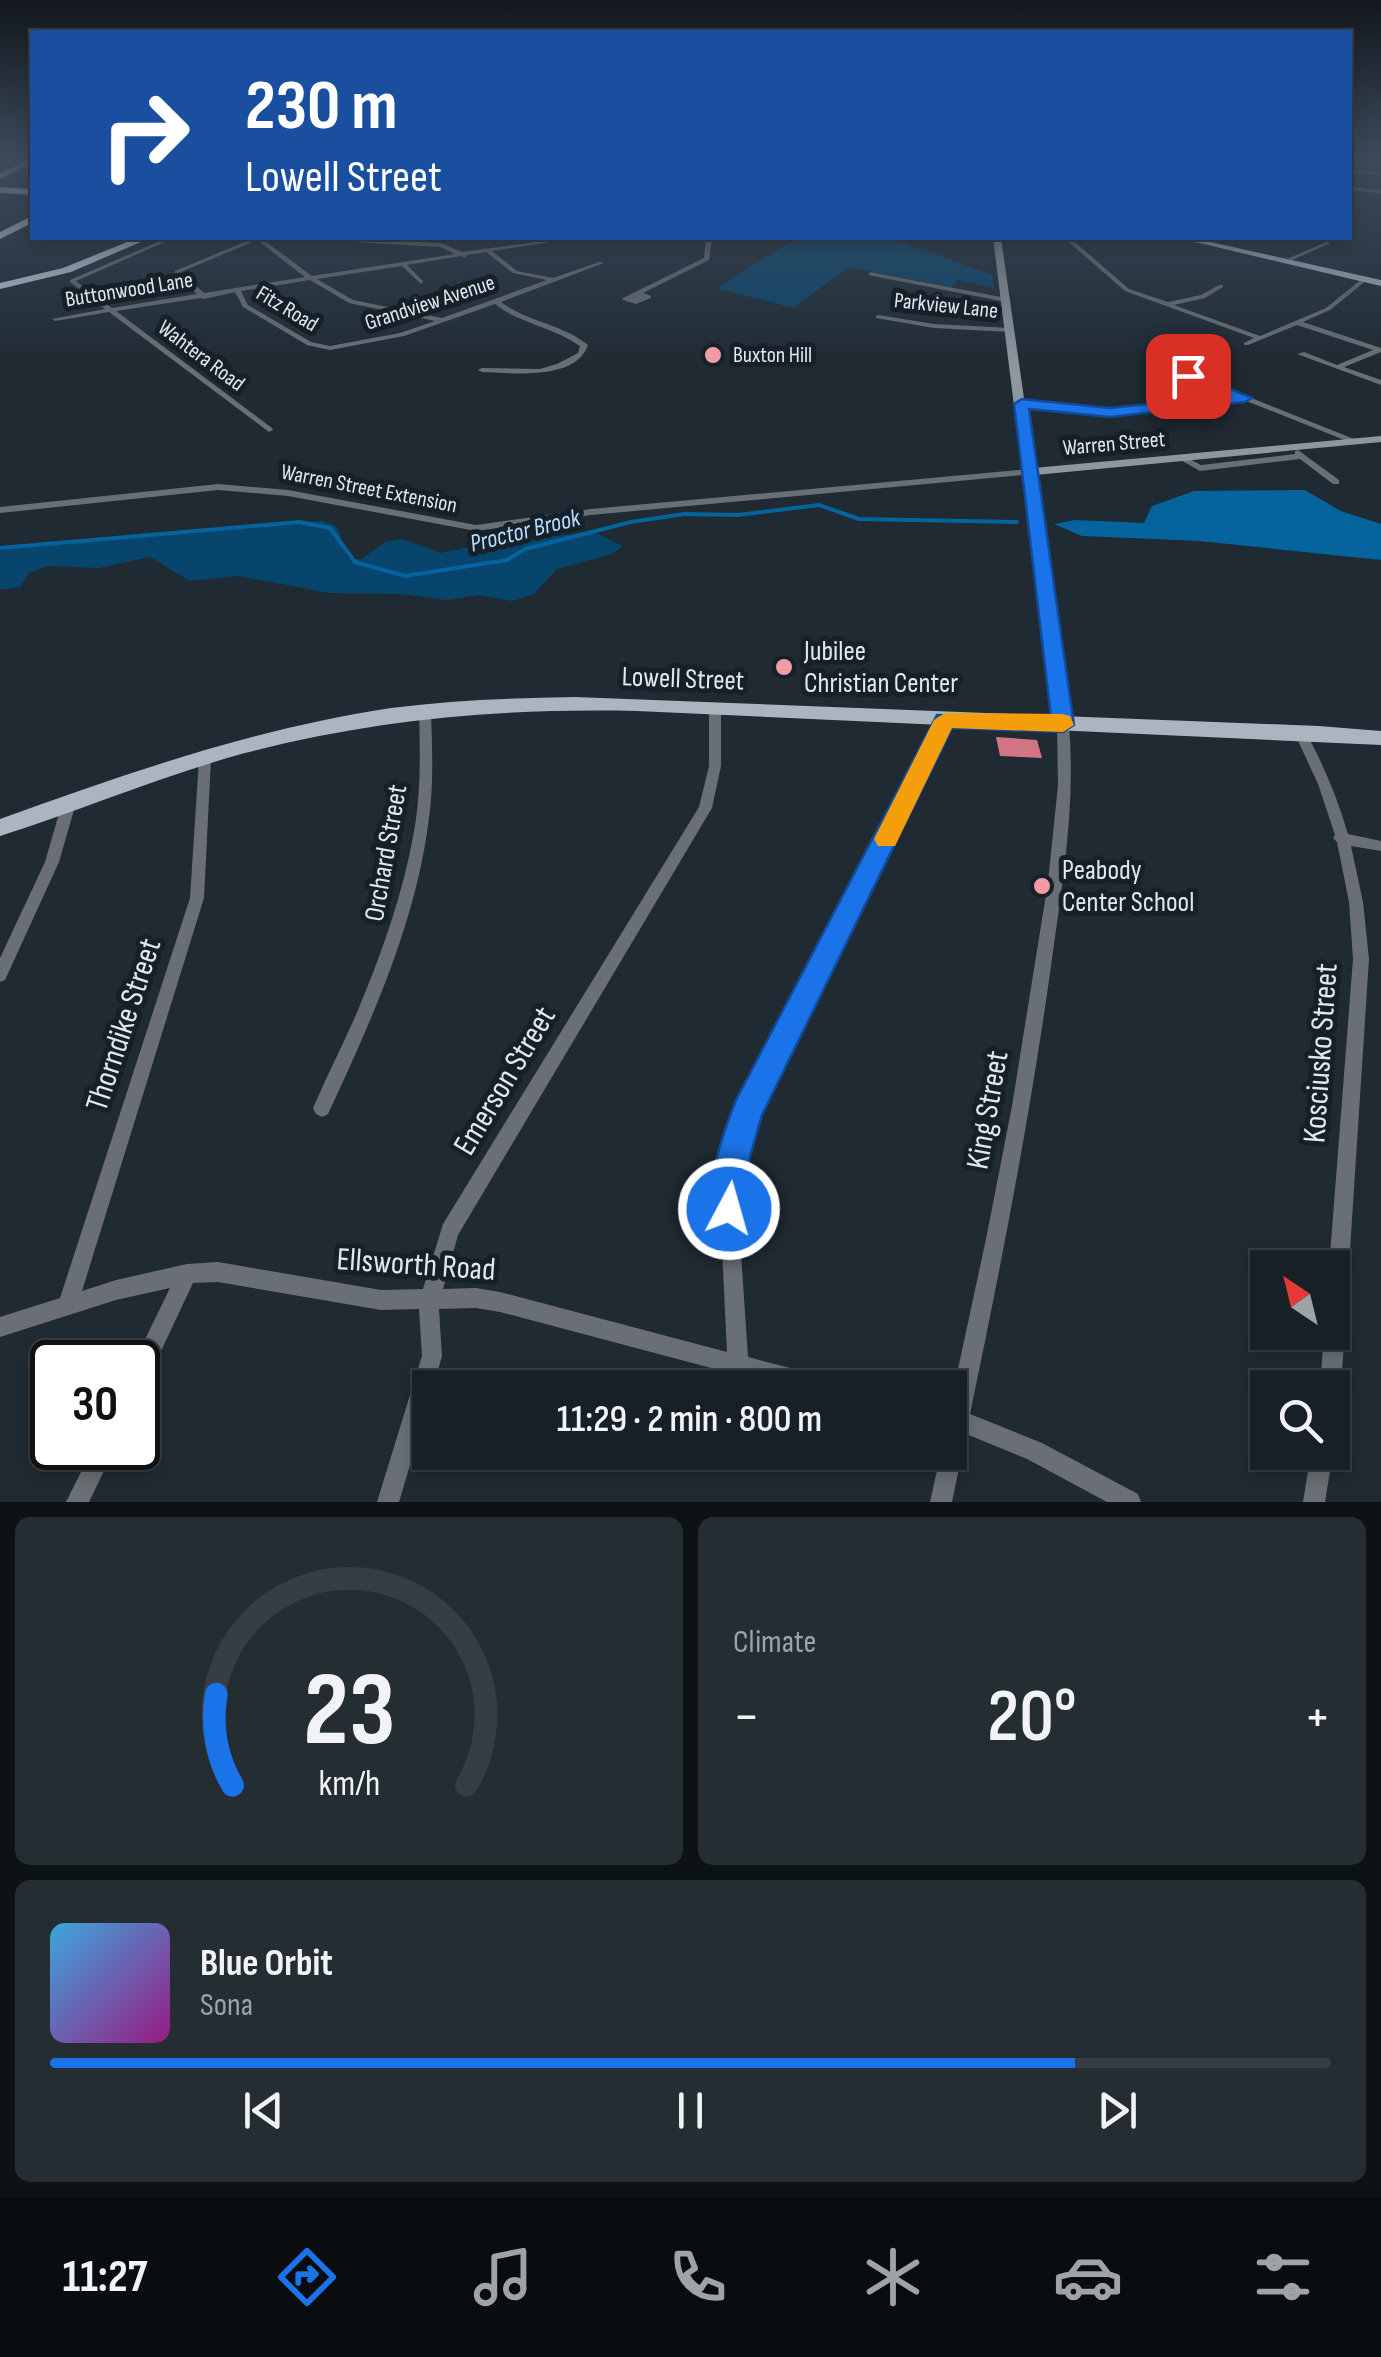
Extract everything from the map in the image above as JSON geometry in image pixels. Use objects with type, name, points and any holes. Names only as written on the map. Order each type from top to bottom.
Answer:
[{"type":"highway","points":[[0,285],[59,269],[121,240]]},
{"type":"highway","points":[[0,285],[67,270],[140,240]]},
{"type":"main road","points":[[1193,240],[1290,259],[1381,283]]},
{"type":"main road","name":"Lowell Street","points":[[0,828],[205,759],[332,726],[425,711],[529,704],[1381,738]]},
{"type":"street","name":"Wahtera Road","points":[[166,240],[72,281],[269,430]]},
{"type":"street","points":[[204,296],[177,272],[253,240]]},
{"type":"street","points":[[261,240],[351,302],[443,320]]},
{"type":"street","points":[[366,240],[441,245],[465,256]]},
{"type":"street","name":"Buttonwood Lane","points":[[55,319],[553,240]]},
{"type":"street","points":[[638,293],[707,259],[710,240]]},
{"type":"street","points":[[997,240],[1063,725]]},
{"type":"street","points":[[1069,240],[1115,282],[1260,338]]},
{"type":"street","points":[[1290,259],[1328,243]]},
{"type":"street","points":[[489,252],[512,270],[553,279]]},
{"type":"street","name":"Grandview Avenue","points":[[325,348],[389,339],[601,262]]},
{"type":"street","points":[[405,266],[421,282]]},
{"type":"street","points":[[870,274],[1006,300]]},
{"type":"street","points":[[1246,344],[1299,324],[1338,303],[1365,279]]},
{"type":"street","points":[[1167,305],[1203,297],[1221,286]]},
{"type":"street","name":"Fitz Road","points":[[238,292],[245,306],[325,348]]},
{"type":"street","points":[[482,370],[551,369],[581,354],[584,346],[568,335],[511,316],[496,301]]},
{"type":"street","name":"Parkview Lane","points":[[878,316],[923,325],[1010,330]]},
{"type":"street","points":[[1299,324],[1380,350]]},
{"type":"street","points":[[1338,368],[1380,350]]},
{"type":"street","points":[[1301,354],[1381,383]]},
{"type":"street","points":[[1188,376],[1355,442]]},
{"type":"street","points":[[1022,404],[1110,413],[1245,398]]},
{"type":"street","name":"Warren Street","points":[[1030,472],[1296,452],[1381,439]]},
{"type":"street","points":[[1296,452],[1336,482]]},
{"type":"street","name":"Warren Street Extension","points":[[0,510],[218,487],[288,493],[476,528],[581,513],[1030,472]]},
{"type":"street","name":"Emerson Street","points":[[388,1502],[432,1356],[429,1302],[450,1231],[705,808],[715,766],[716,710]]},
{"type":"street","name":"Orchard Street","points":[[322,1108],[392,953],[411,887],[428,754],[425,711]]},
{"type":"street","points":[[738,1366],[729,1209],[734,1157],[747,1112],[945,720]]},
{"type":"street","name":"King Street","points":[[964,1370],[1026,1087],[1051,914],[1062,796],[1063,725]]},
{"type":"street","name":"Kosciusko Street","points":[[1300,732],[1312,754],[1357,892],[1361,959],[1331,1370]]},
{"type":"street","name":"Thorndike Street","points":[[68,1305],[196,898],[205,759]]},
{"type":"street","points":[[0,975],[52,862],[70,802]]},
{"type":"street","points":[[1340,838],[1381,846]]},
{"type":"street","name":"Ellsworth Road","points":[[0,1327],[187,1274],[218,1272],[381,1300],[429,1302],[476,1298],[500,1302],[754,1370]]},
{"type":"street","points":[[156,1340],[187,1274]]},
{"type":"street","points":[[967,1424],[1052,1460],[1130,1502]]},
{"type":"street","points":[[77,1502],[93,1470]]},
{"type":"street","name":"King Street","points":[[942,1502],[947,1470]]},
{"type":"street","points":[[1314,1502],[1319,1470]]},
{"type":"shaded area","points":[[794,240],[897,240],[992,275],[994,288],[959,280],[951,287],[849,267],[793,308],[717,288]]},
{"type":"shaded area","points":[[1305,490],[1341,511],[1381,524],[1381,560],[1199,541],[1082,536],[1054,524],[1075,520],[1144,523],[1152,506],[1194,491]]},
{"type":"shaded area","points":[[322,521],[336,526],[349,559],[361,559],[385,542],[402,539],[441,553],[493,542],[594,532],[623,546],[612,554],[557,569],[534,594],[512,601],[479,595],[447,600],[401,594],[330,593],[238,576],[190,581],[150,557],[99,568],[48,566],[29,573],[20,587],[0,590],[0,551],[13,547]]},
{"type":"building","points":[[996,737],[1037,740],[1042,758],[1000,756]]},
{"type":"waterway","name":"Proctor Brook","points":[[0,548],[299,522],[330,528],[355,562],[405,576],[507,560],[525,549],[631,522],[684,514],[738,515],[819,505],[859,519],[1017,522]]},
{"type":"slow traffic","points":[[887,839],[945,720],[1063,725],[1062,722]]},
{"type":"place","name":"Buxton Hill","points":[[713,355]]},
{"type":"place","name":"Jubilee Christian Center","points":[[784,667]]},
{"type":"place","name":"Peabody Center School","points":[[1042,886]]},
{"type":"route","points":[[729,1209],[734,1157],[747,1112],[945,720],[1063,725],[1022,404],[1110,413],[1245,398],[1188,376]]}]
